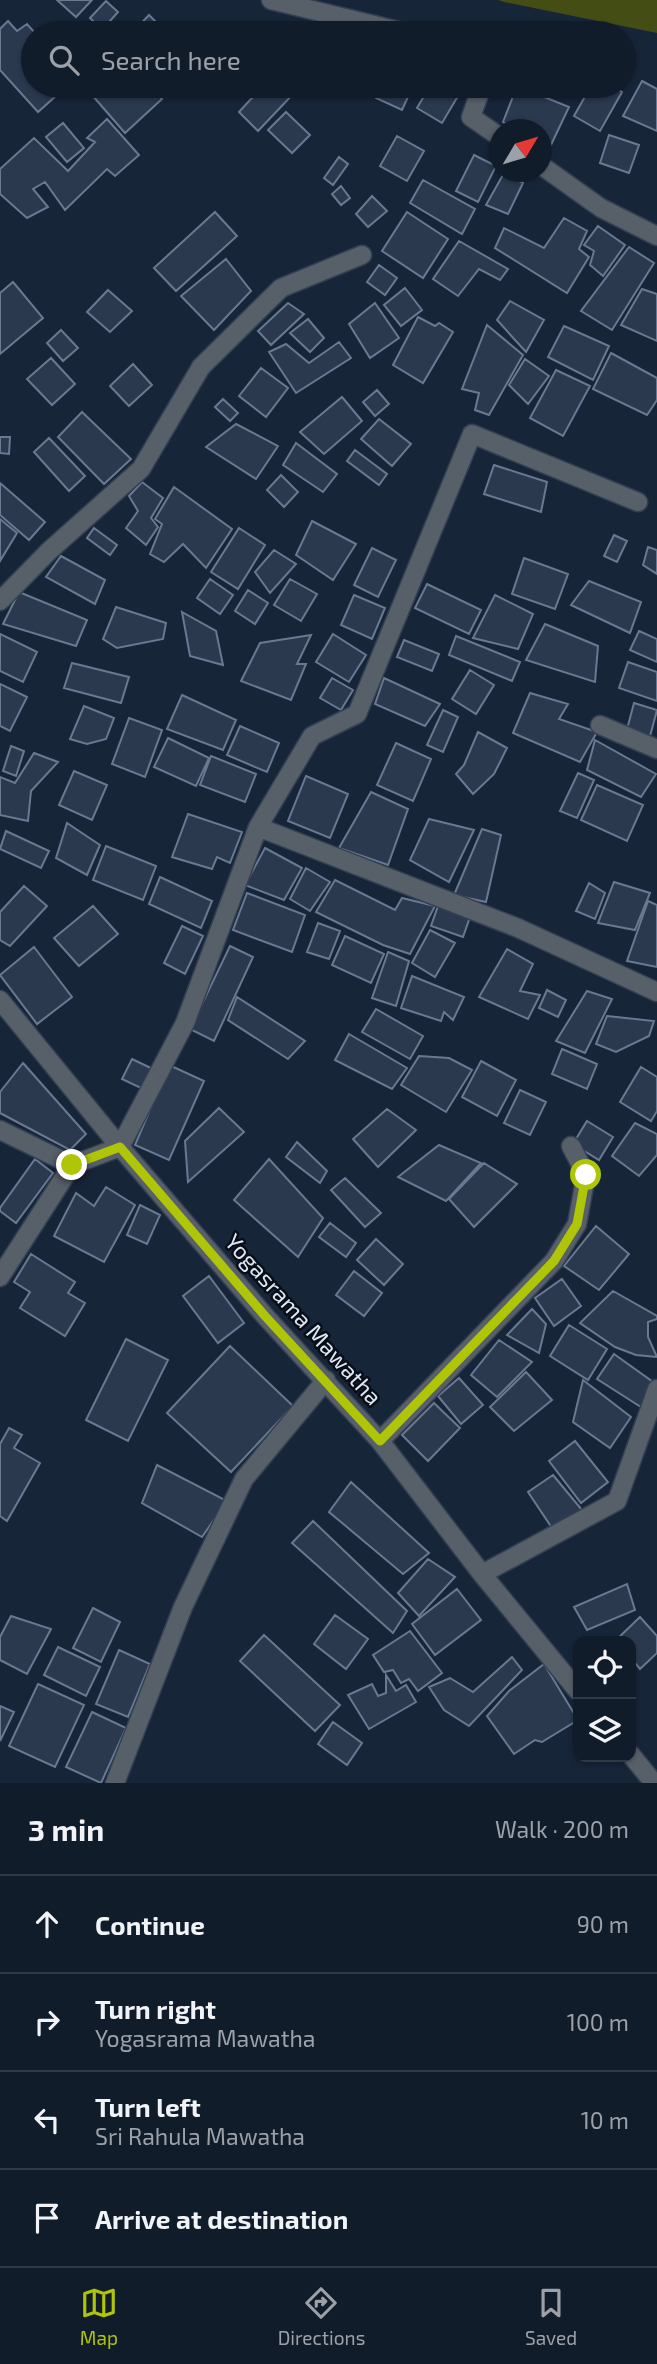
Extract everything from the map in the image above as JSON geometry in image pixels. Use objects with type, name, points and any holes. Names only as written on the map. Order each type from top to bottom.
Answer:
[{"type":"street","points":[[271,0],[358,21]]},
{"type":"street","points":[[478,98],[471,117],[489,130]]},
{"type":"street","points":[[552,174],[601,208],[657,236]]},
{"type":"street","points":[[0,601],[49,551],[141,469],[201,367],[281,288],[362,255]]},
{"type":"street","points":[[0,1277],[72,1165],[120,1147],[184,1023],[258,827],[312,736],[357,714],[472,434],[638,502]]},
{"type":"street","points":[[600,725],[657,749]]},
{"type":"street","points":[[258,827],[518,928],[657,992]]},
{"type":"street","name":"Yogasrama Mawatha","points":[[0,1000],[120,1147],[265,1316],[380,1441],[482,1574],[573,1685]]},
{"type":"street","points":[[0,1130],[72,1165]]},
{"type":"street","points":[[380,1441],[554,1261],[577,1224],[586,1175],[571,1146]]},
{"type":"street","points":[[115,1783],[183,1607],[244,1479],[326,1380]]},
{"type":"street","points":[[482,1574],[617,1501],[657,1389]]},
{"type":"street","points":[[636,1761],[654,1783]]},
{"type":"green space","points":[[498,0],[657,0],[657,33],[636,29],[636,21],[598,21]]},
{"type":"building","points":[[57,0],[92,0],[76,17]]},
{"type":"building","points":[[106,1],[118,12],[110,21],[93,21],[90,18]]},
{"type":"building","points":[[149,15],[155,21],[143,21]]},
{"type":"building","points":[[8,21],[17,31],[21,28],[21,93],[0,70],[0,29]]},
{"type":"building","points":[[642,81],[657,89],[657,131],[623,116],[633,98],[636,98]]},
{"type":"building","points":[[25,98],[54,98],[38,112]]},
{"type":"building","points":[[95,98],[161,98],[162,99],[125,133]]},
{"type":"building","points":[[252,98],[289,98],[258,131],[239,112]]},
{"type":"building","points":[[376,98],[408,98],[402,110]]},
{"type":"building","points":[[423,98],[457,98],[442,123],[417,108]]},
{"type":"building","points":[[512,98],[547,98],[569,107],[552,143],[552,119],[504,119]]},
{"type":"building","points":[[584,98],[619,98],[600,131],[574,116]]},
{"type":"building","points":[[286,112],[310,135],[292,153],[268,130]]},
{"type":"building","points":[[107,119],[139,155],[115,176],[107,169],[65,210],[45,182],[33,189],[48,207],[27,218],[0,194],[0,169],[34,138],[68,171],[95,142],[87,138]]},
{"type":"building","points":[[63,123],[84,148],[67,162],[46,137]]},
{"type":"building","points":[[609,135],[639,145],[629,173],[600,163]]},
{"type":"building","points":[[397,136],[424,151],[407,181],[380,166]]},
{"type":"building","points":[[474,155],[489,162],[489,180],[478,202],[456,191]]},
{"type":"building","points":[[339,157],[348,164],[333,185],[324,178]]},
{"type":"building","points":[[423,180],[475,209],[462,234],[410,203]]},
{"type":"building","points":[[499,182],[523,183],[508,214],[486,205]]},
{"type":"building","points":[[341,186],[350,198],[341,205],[332,194]]},
{"type":"building","points":[[372,196],[387,211],[368,227],[356,214]]},
{"type":"building","points":[[215,212],[237,236],[176,291],[154,268]]},
{"type":"building","points":[[407,212],[448,239],[423,278],[382,251]]},
{"type":"building","points":[[564,218],[587,231],[579,249],[589,257],[567,293],[495,248],[504,228],[544,248]]},
{"type":"building","points":[[598,226],[625,245],[603,276],[590,265],[594,251],[584,245]]},
{"type":"building","points":[[459,241],[508,269],[500,280],[479,269],[458,296],[433,279]]},
{"type":"building","points":[[629,247],[654,263],[612,330],[581,311]]},
{"type":"building","points":[[226,259],[251,291],[214,330],[181,296]]},
{"type":"building","points":[[379,265],[397,278],[385,295],[367,282]]},
{"type":"building","points":[[13,282],[43,318],[0,354],[0,293]]},
{"type":"building","points":[[405,288],[422,310],[401,326],[384,305]]},
{"type":"building","points":[[642,289],[657,294],[657,341],[621,325]]},
{"type":"building","points":[[108,290],[132,311],[110,332],[87,312]]},
{"type":"building","points":[[510,301],[544,320],[526,352],[497,320]]},
{"type":"building","points":[[288,303],[304,314],[271,345],[258,331]]},
{"type":"building","points":[[375,303],[399,338],[370,358],[349,324]]},
{"type":"building","points":[[418,317],[435,326],[439,323],[453,332],[423,383],[393,365]]},
{"type":"building","points":[[308,319],[324,338],[310,352],[290,333]]},
{"type":"building","points":[[487,325],[523,355],[489,415],[475,410],[479,393],[462,389]]},
{"type":"building","points":[[564,326],[609,346],[593,380],[548,357]]},
{"type":"building","points":[[61,330],[78,348],[63,361],[47,343]]},
{"type":"building","points":[[339,342],[351,358],[296,393],[269,352],[286,344],[309,363]]},
{"type":"building","points":[[611,353],[657,378],[657,400],[647,415],[593,389]]},
{"type":"building","points":[[51,358],[75,384],[52,405],[27,379]]},
{"type":"building","points":[[525,359],[549,376],[528,404],[509,385]]},
{"type":"building","points":[[133,364],[152,385],[129,406],[110,386]]},
{"type":"building","points":[[261,368],[288,388],[266,417],[239,396]]},
{"type":"building","points":[[556,370],[590,386],[563,436],[530,418]]},
{"type":"building","points":[[377,390],[389,404],[375,416],[363,402]]},
{"type":"building","points":[[342,397],[362,421],[324,454],[300,432]]},
{"type":"building","points":[[223,399],[238,413],[230,421],[215,407]]},
{"type":"building","points":[[82,412],[131,459],[104,484],[58,437]]},
{"type":"building","points":[[379,419],[411,444],[392,466],[361,439]]},
{"type":"building","points":[[236,424],[278,446],[256,479],[206,447]]},
{"type":"building","points":[[0,437],[10,437],[9,454],[0,453]]},
{"type":"building","points":[[49,438],[85,476],[69,491],[34,452]]},
{"type":"building","points":[[296,443],[337,474],[323,492],[283,465]]},
{"type":"building","points":[[355,450],[387,474],[379,485],[347,461]]},
{"type":"building","points":[[494,465],[547,482],[541,512],[484,494]]},
{"type":"building","points":[[281,475],[298,492],[284,507],[267,490]]},
{"type":"building","points":[[142,482],[163,498],[151,518],[158,527],[146,545],[126,528],[138,511],[129,496]]},
{"type":"building","points":[[0,483],[45,522],[29,540],[0,515]]},
{"type":"building","points":[[174,487],[232,529],[206,568],[183,544],[164,562],[150,554],[162,524],[155,519]]},
{"type":"building","points":[[0,519],[17,533],[0,561]]},
{"type":"building","points":[[312,521],[356,544],[333,580],[296,555]]},
{"type":"building","points":[[94,528],[117,545],[110,555],[87,538]]},
{"type":"building","points":[[239,528],[265,545],[238,589],[211,572]]},
{"type":"building","points":[[614,535],[627,541],[617,562],[604,556]]},
{"type":"building","points":[[648,547],[657,550],[657,574],[643,565]]},
{"type":"building","points":[[372,548],[396,560],[378,597],[354,585]]},
{"type":"building","points":[[274,550],[296,564],[270,593],[255,572]]},
{"type":"building","points":[[61,556],[105,580],[95,604],[46,577]]},
{"type":"building","points":[[524,558],[568,574],[555,609],[512,594]]},
{"type":"building","points":[[210,579],[233,595],[220,614],[197,598]]},
{"type":"building","points":[[290,579],[317,594],[301,621],[274,605]]},
{"type":"building","points":[[589,581],[641,602],[630,633],[571,605]]},
{"type":"building","points":[[427,584],[481,610],[469,634],[415,608]]},
{"type":"building","points":[[248,590],[268,603],[255,624],[235,611]]},
{"type":"building","points":[[19,592],[87,620],[76,646],[3,624]]},
{"type":"building","points":[[354,595],[385,608],[372,639],[341,625]]},
{"type":"building","points":[[495,595],[533,614],[518,649],[473,638]]},
{"type":"building","points":[[116,607],[166,623],[163,639],[117,648],[103,639]]},
{"type":"building","points":[[182,612],[216,631],[223,665],[190,656]]},
{"type":"building","points":[[545,624],[598,646],[595,682],[526,660]]},
{"type":"building","points":[[639,631],[657,639],[657,662],[630,650]]},
{"type":"building","points":[[0,634],[37,652],[23,682],[0,671]]},
{"type":"building","points":[[333,634],[366,655],[349,682],[316,662]]},
{"type":"building","points":[[311,635],[297,664],[306,664],[291,700],[241,681],[260,643]]},
{"type":"building","points":[[456,636],[520,662],[512,681],[449,655]]},
{"type":"building","points":[[404,640],[439,654],[432,671],[397,657]]},
{"type":"building","points":[[628,662],[657,672],[657,701],[619,688]]},
{"type":"building","points":[[72,663],[129,677],[121,703],[64,688]]},
{"type":"building","points":[[470,670],[494,685],[476,714],[452,699]]},
{"type":"building","points":[[332,678],[353,690],[341,710],[320,698]]},
{"type":"building","points":[[384,678],[440,704],[425,726],[375,704]]},
{"type":"building","points":[[0,684],[27,697],[10,731],[0,726]]},
{"type":"building","points":[[530,693],[568,704],[559,719],[597,732],[580,762],[513,733]]},
{"type":"building","points":[[182,695],[236,720],[223,750],[167,729]]},
{"type":"building","points":[[634,703],[657,710],[649,740],[626,733]]},
{"type":"building","points":[[84,706],[114,718],[106,739],[87,744],[70,739]]},
{"type":"building","points":[[443,710],[458,717],[443,752],[427,745]]},
{"type":"building","points":[[129,718],[162,730],[145,777],[112,764]]},
{"type":"building","points":[[240,726],[279,743],[267,772],[227,755]]},
{"type":"building","points":[[478,732],[507,748],[494,774],[473,794],[456,774],[464,765]]},
{"type":"building","points":[[168,738],[209,758],[196,786],[154,767]]},
{"type":"building","points":[[595,740],[656,774],[641,797],[587,770]]},
{"type":"building","points":[[396,743],[431,759],[413,801],[377,785]]},
{"type":"building","points":[[11,746],[24,751],[16,776],[3,771]]},
{"type":"building","points":[[34,753],[58,762],[31,791],[28,821],[0,815],[0,777],[15,783]]},
{"type":"building","points":[[211,756],[256,774],[245,802],[200,785]]},
{"type":"building","points":[[74,771],[107,785],[92,820],[59,805]]},
{"type":"building","points":[[578,773],[594,780],[577,818],[560,811]]},
{"type":"building","points":[[306,776],[348,794],[330,838],[288,821]]},
{"type":"building","points":[[597,785],[643,805],[627,841],[581,820]]},
{"type":"building","points":[[371,792],[408,809],[388,865],[339,848]]},
{"type":"building","points":[[188,814],[242,832],[230,863],[217,857],[212,869],[172,857]]},
{"type":"building","points":[[429,819],[474,830],[449,882],[410,860]]},
{"type":"building","points":[[67,823],[100,845],[87,875],[56,858]]},
{"type":"building","points":[[482,829],[501,835],[486,902],[454,895]]},
{"type":"building","points":[[6,831],[49,851],[41,868],[0,849]]},
{"type":"building","points":[[106,846],[156,866],[143,900],[93,880]]},
{"type":"building","points":[[265,848],[302,868],[284,900],[245,885]]},
{"type":"building","points":[[306,868],[330,882],[310,911],[290,899]]},
{"type":"building","points":[[160,877],[212,901],[201,928],[149,904]]},
{"type":"building","points":[[335,880],[395,910],[402,898],[435,906],[410,954],[383,945],[316,912]]},
{"type":"building","points":[[614,882],[650,893],[635,930],[598,923]]},
{"type":"building","points":[[589,883],[605,893],[595,919],[576,911]]},
{"type":"building","points":[[24,886],[47,906],[10,946],[0,940],[0,912]]},
{"type":"building","points":[[247,893],[305,915],[292,952],[233,930]]},
{"type":"building","points":[[648,901],[657,905],[657,967],[627,961]]},
{"type":"building","points":[[93,906],[118,934],[79,966],[54,938]]},
{"type":"building","points":[[438,906],[470,917],[463,937],[431,926]]},
{"type":"building","points":[[318,923],[340,931],[329,959],[307,952]]},
{"type":"building","points":[[182,926],[203,936],[185,974],[164,963]]},
{"type":"building","points":[[430,930],[455,943],[435,977],[412,963]]},
{"type":"building","points":[[345,936],[384,954],[371,983],[332,965]]},
{"type":"building","points":[[230,946],[253,957],[214,1041],[190,1029]]},
{"type":"building","points":[[34,947],[72,997],[37,1024],[0,975]]},
{"type":"building","points":[[507,949],[533,964],[520,991],[540,995],[528,1019],[479,997]]},
{"type":"building","points":[[388,952],[409,961],[396,1006],[372,998]]},
{"type":"building","points":[[412,976],[464,997],[453,1020],[444,1012],[441,1021],[401,1008]]},
{"type":"building","points":[[547,990],[566,1000],[558,1017],[539,1008]]},
{"type":"building","points":[[587,991],[612,999],[585,1053],[556,1041]]},
{"type":"building","points":[[237,997],[305,1041],[288,1059],[228,1020]]},
{"type":"building","points":[[376,1009],[423,1036],[410,1059],[362,1032]]},
{"type":"building","points":[[607,1016],[654,1021],[649,1036],[616,1052],[596,1044]]},
{"type":"building","points":[[349,1034],[407,1068],[392,1089],[335,1060]]},
{"type":"building","points":[[562,1049],[597,1064],[587,1089],[552,1074]]},
{"type":"building","points":[[419,1056],[449,1058],[472,1070],[446,1112],[401,1085]]},
{"type":"building","points":[[132,1059],[155,1070],[145,1090],[122,1079]]},
{"type":"building","points":[[481,1061],[516,1080],[497,1116],[462,1097]]},
{"type":"building","points":[[23,1063],[86,1134],[70,1150],[0,1113],[0,1092]]},
{"type":"building","points":[[169,1065],[204,1081],[169,1160],[135,1145]]},
{"type":"building","points":[[641,1067],[657,1077],[657,1111],[651,1121],[620,1102]]},
{"type":"building","points":[[520,1090],[546,1102],[530,1135],[504,1123]]},
{"type":"building","points":[[219,1108],[244,1132],[188,1182],[185,1141]]},
{"type":"building","points":[[387,1109],[416,1130],[378,1167],[353,1139]]},
{"type":"building","points":[[587,1121],[613,1137],[599,1160],[573,1144]]},
{"type":"building","points":[[635,1123],[657,1134],[657,1155],[639,1176],[612,1156]]},
{"type":"building","points":[[297,1142],[327,1171],[320,1183],[286,1157]]},
{"type":"building","points":[[439,1145],[481,1163],[446,1201],[398,1177]]},
{"type":"building","points":[[35,1159],[53,1173],[16,1223],[0,1211],[0,1208]]},
{"type":"building","points":[[269,1159],[323,1218],[298,1257],[234,1200]]},
{"type":"building","points":[[484,1163],[517,1184],[474,1227],[449,1199]]},
{"type":"building","points":[[345,1178],[381,1213],[365,1227],[331,1190]]},
{"type":"building","points":[[106,1187],[135,1205],[104,1262],[54,1236],[76,1193],[94,1206]]},
{"type":"building","points":[[140,1205],[160,1215],[147,1244],[127,1235]]},
{"type":"building","points":[[330,1223],[356,1243],[346,1257],[319,1237]]},
{"type":"building","points":[[596,1226],[629,1254],[599,1290],[564,1266]]},
{"type":"building","points":[[376,1239],[403,1264],[384,1285],[357,1260]]},
{"type":"building","points":[[31,1254],[75,1282],[68,1293],[85,1303],[65,1336],[20,1308],[30,1292],[14,1282]]},
{"type":"building","points":[[354,1271],[382,1293],[364,1316],[336,1295]]},
{"type":"building","points":[[209,1276],[244,1323],[218,1343],[183,1296]]},
{"type":"building","points":[[562,1279],[581,1306],[554,1326],[535,1298]]},
{"type":"building","points":[[613,1291],[657,1316],[657,1319],[648,1322],[648,1337],[657,1357],[636,1355],[615,1347],[580,1323]]},
{"type":"building","points":[[532,1309],[546,1324],[539,1353],[507,1335]]},
{"type":"building","points":[[569,1325],[607,1349],[588,1380],[550,1356]]},
{"type":"building","points":[[126,1339],[168,1360],[128,1441],[86,1420]]},
{"type":"building","points":[[499,1340],[532,1362],[497,1397],[471,1375]]},
{"type":"building","points":[[230,1346],[293,1406],[231,1472],[167,1413]]},
{"type":"building","points":[[614,1354],[653,1382],[644,1409],[597,1379]]},
{"type":"building","points":[[526,1372],[552,1400],[514,1431],[490,1407]]},
{"type":"building","points":[[459,1378],[483,1405],[461,1424],[438,1396]]},
{"type":"building","points":[[583,1380],[631,1417],[610,1448],[573,1422]]},
{"type":"building","points":[[434,1403],[460,1428],[428,1461],[402,1435]]},
{"type":"building","points":[[9,1428],[22,1435],[14,1448],[40,1463],[7,1521],[0,1516],[0,1444]]},
{"type":"building","points":[[575,1441],[608,1482],[581,1503],[549,1461]]},
{"type":"building","points":[[157,1465],[227,1501],[202,1537],[142,1503]]},
{"type":"building","points":[[553,1475],[582,1510],[552,1528],[528,1492]]},
{"type":"building","points":[[351,1482],[429,1553],[403,1574],[329,1512]]},
{"type":"building","points":[[313,1521],[407,1611],[393,1633],[292,1543]]},
{"type":"building","points":[[428,1559],[455,1577],[419,1616],[398,1593]]},
{"type":"building","points":[[627,1584],[635,1610],[587,1630],[574,1607]]},
{"type":"building","points":[[457,1589],[481,1620],[435,1655],[412,1624]]},
{"type":"building","points":[[93,1608],[120,1622],[101,1662],[73,1648]]},
{"type":"building","points":[[335,1615],[368,1639],[346,1669],[314,1644]]},
{"type":"building","points":[[11,1616],[51,1629],[27,1674],[0,1660],[0,1637]]},
{"type":"building","points":[[640,1617],[657,1636],[657,1653],[640,1669],[636,1664],[636,1636],[620,1636]]},
{"type":"building","points":[[410,1631],[442,1673],[418,1691],[409,1679],[401,1683],[393,1670],[384,1672],[373,1655]]},
{"type":"building","points":[[264,1635],[340,1705],[315,1731],[240,1661]]},
{"type":"building","points":[[58,1647],[100,1667],[86,1696],[44,1675]]},
{"type":"building","points":[[119,1650],[150,1664],[128,1717],[96,1704]]},
{"type":"building","points":[[512,1657],[522,1670],[469,1726],[444,1710],[429,1687],[450,1678],[473,1692]]},
{"type":"building","points":[[544,1664],[573,1712],[573,1723],[542,1742],[535,1740],[514,1754],[487,1716],[509,1691]]},
{"type":"building","points":[[386,1675],[396,1691],[406,1685],[416,1702],[369,1729],[348,1695],[372,1684],[378,1696],[386,1693]]},
{"type":"building","points":[[38,1684],[84,1705],[55,1767],[9,1746]]},
{"type":"building","points":[[0,1706],[14,1712],[0,1741]]},
{"type":"building","points":[[92,1712],[126,1728],[101,1783],[66,1767]]},
{"type":"building","points":[[333,1722],[362,1743],[347,1765],[318,1744]]},
{"type":"route","points":[[72,1165],[120,1147],[265,1316],[380,1441],[554,1261],[577,1224],[586,1175]]}]
